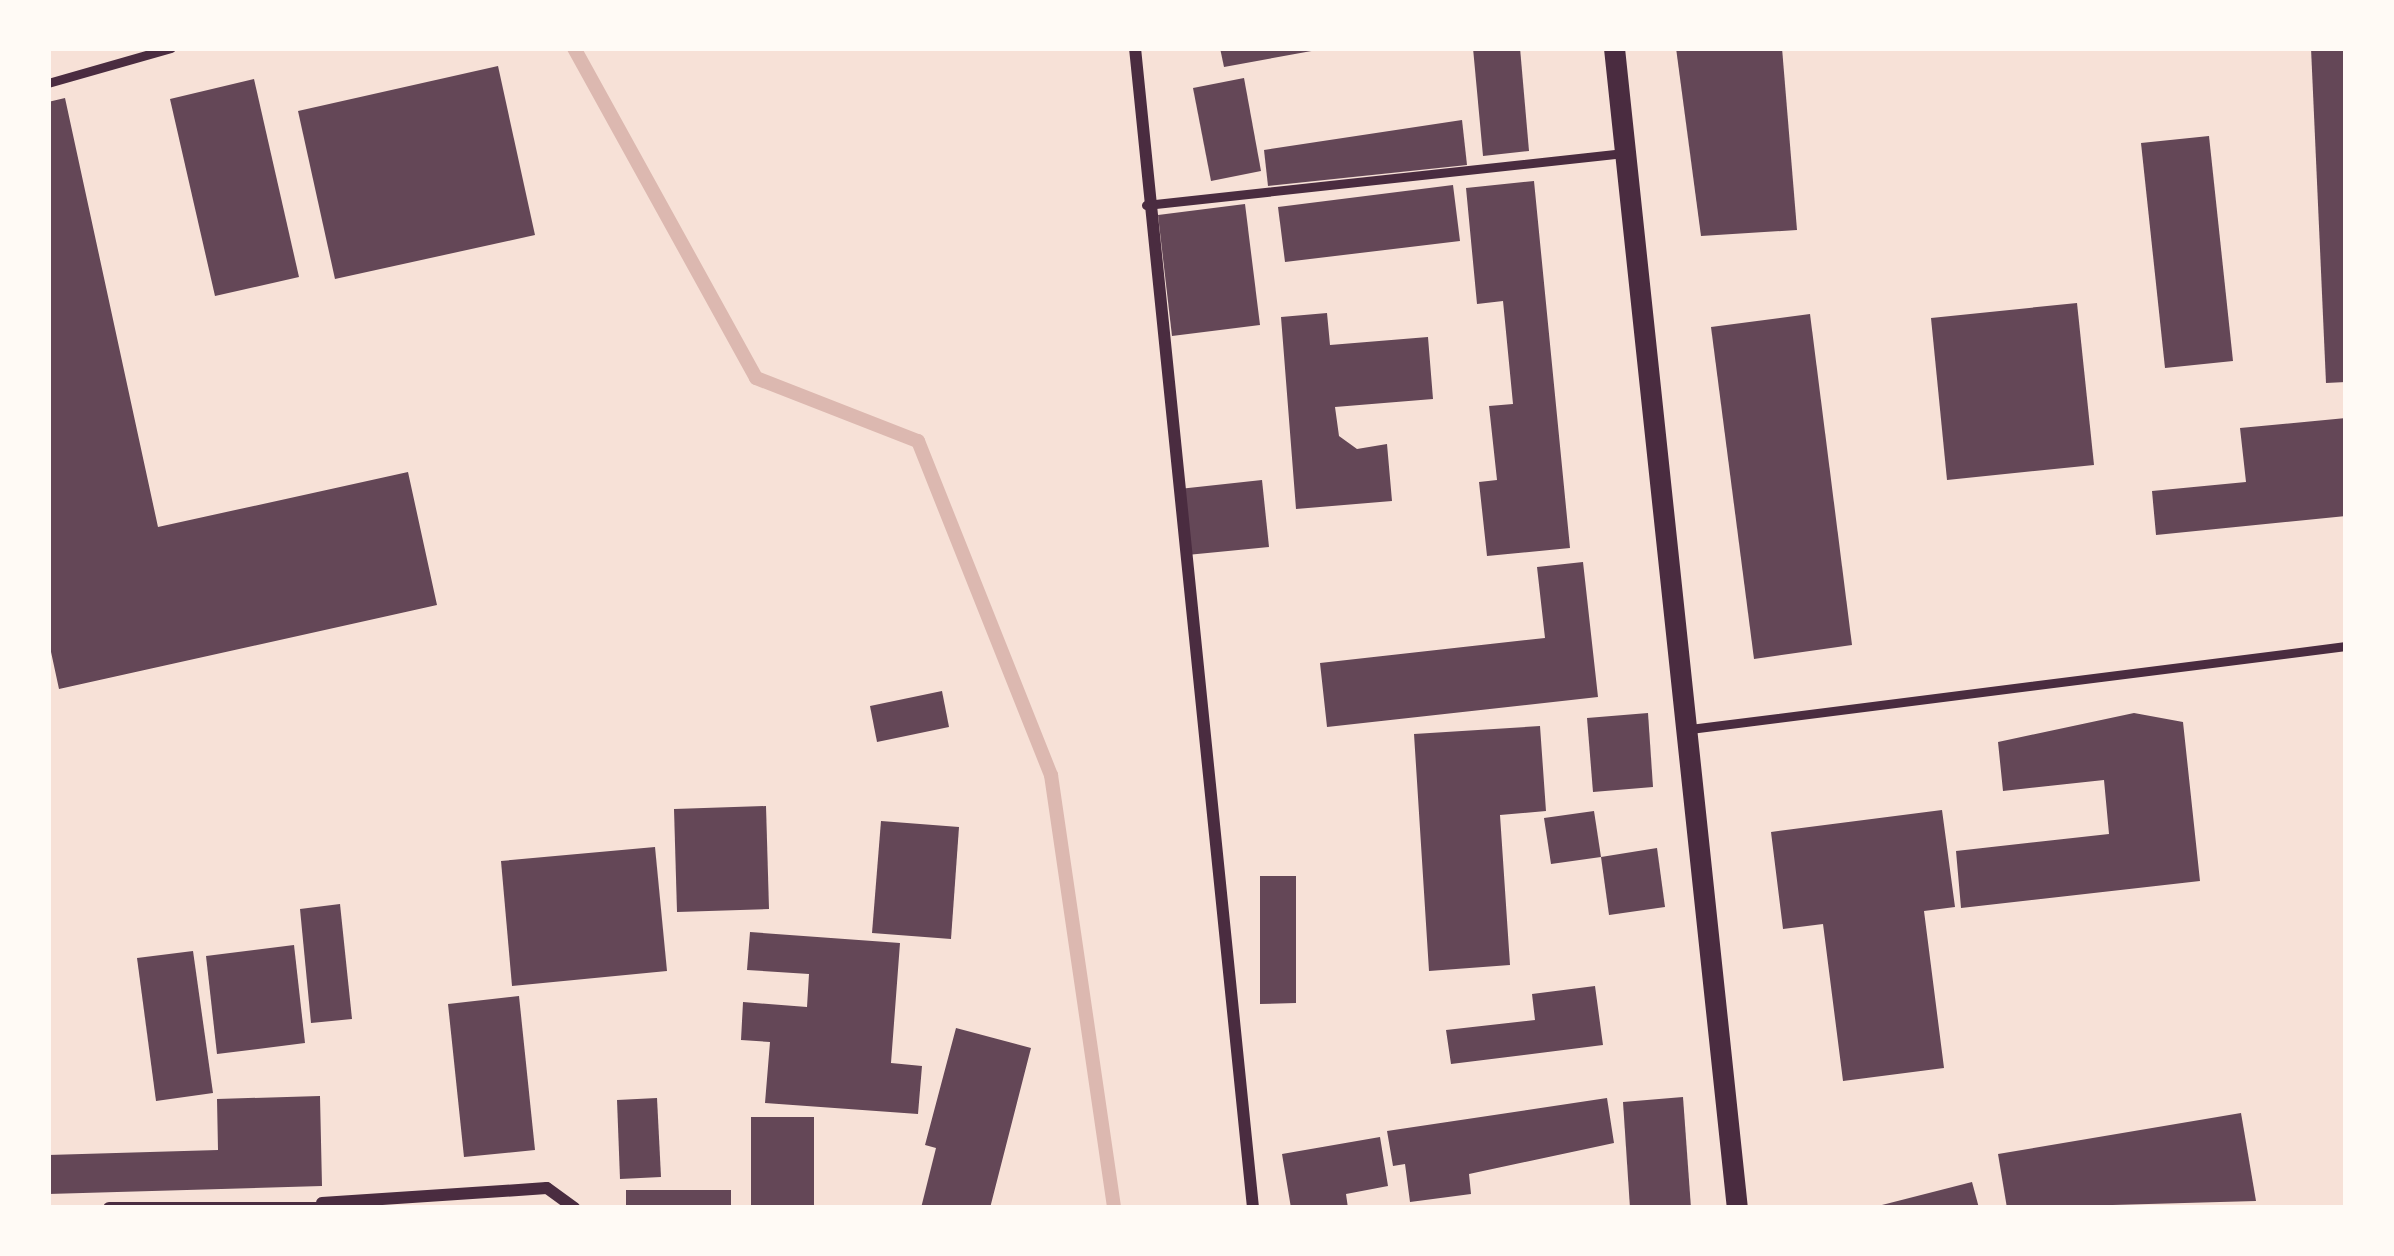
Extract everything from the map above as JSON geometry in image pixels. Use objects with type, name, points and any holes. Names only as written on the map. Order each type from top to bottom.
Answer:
[{"type":"street","points":[[1135,48],[1146,205],[1253,1208]]},
{"type":"street","points":[[1614,48],[1737,1208]]},
{"type":"street","points":[[109,1208],[323,1205],[547,1188],[575,1208]]},
{"type":"lane","points":[[48,83],[171,48]]},
{"type":"lane","points":[[1146,205],[1624,153]]},
{"type":"lane","points":[[1684,730],[2346,646]]},
{"type":"building","points":[[1220,48],[1317,48],[1317,50],[1224,67]]},
{"type":"building","points":[[1473,48],[1520,48],[1529,151],[1483,156]]},
{"type":"building","points":[[1676,48],[1782,48],[1797,230],[1701,236]]},
{"type":"building","points":[[2311,48],[2346,48],[2346,382],[2326,383]]},
{"type":"building","points":[[498,66],[535,235],[335,279],[298,111]]},
{"type":"building","points":[[1244,78],[1261,171],[1211,181],[1193,88]]},
{"type":"building","points":[[254,79],[299,277],[215,296],[170,99]]},
{"type":"building","points":[[65,98],[158,527],[408,472],[437,605],[59,689],[48,638],[48,102]]},
{"type":"building","points":[[1462,120],[1467,165],[1268,186],[1264,150]]},
{"type":"building","points":[[2209,136],[2233,361],[2165,368],[2141,143]]},
{"type":"building","points":[[1534,181],[1570,548],[1487,556],[1479,482],[1497,480],[1489,406],[1513,404],[1503,301],[1477,304],[1466,188]]},
{"type":"building","points":[[1453,185],[1460,241],[1285,262],[1278,207]]},
{"type":"building","points":[[1245,204],[1260,325],[1172,336],[1158,215]]},
{"type":"building","points":[[2077,303],[2094,465],[1947,480],[1931,318]]},
{"type":"building","points":[[1327,313],[1330,345],[1428,337],[1433,399],[1335,407],[1339,436],[1357,449],[1387,444],[1392,501],[1296,509],[1281,317]]},
{"type":"building","points":[[1810,314],[1852,645],[1754,659],[1711,327]]},
{"type":"building","points":[[2346,418],[2346,516],[2156,535],[2152,491],[2246,482],[2240,428]]},
{"type":"building","points":[[1262,480],[1269,547],[1187,555],[1179,489]]},
{"type":"building","points":[[1583,562],[1598,697],[1327,727],[1320,663],[1545,638],[1537,567]]},
{"type":"building","points":[[942,691],[949,727],[877,742],[870,706]]},
{"type":"building","points":[[1648,713],[1653,787],[1593,792],[1587,718]]},
{"type":"building","points":[[2134,713],[2183,722],[2200,881],[1961,908],[1956,851],[2109,834],[2104,780],[2003,791],[1998,742]]},
{"type":"building","points":[[1540,726],[1546,811],[1500,815],[1510,965],[1429,971],[1414,734]]},
{"type":"building","points":[[766,806],[769,909],[677,912],[674,809]]},
{"type":"building","points":[[1942,810],[1955,907],[1924,911],[1944,1068],[1843,1081],[1823,924],[1783,929],[1771,832]]},
{"type":"building","points":[[1594,811],[1601,857],[1551,864],[1544,818]]},
{"type":"building","points":[[881,821],[959,827],[951,939],[872,933]]},
{"type":"building","points":[[655,847],[667,971],[512,986],[501,861]]},
{"type":"building","points":[[1657,848],[1665,907],[1609,915],[1601,857]]},
{"type":"building","points":[[1260,876],[1296,876],[1296,1003],[1260,1004]]},
{"type":"building","points":[[340,904],[352,1019],[311,1023],[300,909]]},
{"type":"building","points":[[750,932],[900,943],[891,1063],[922,1066],[918,1114],[765,1103],[770,1042],[741,1040],[743,1002],[807,1007],[809,974],[747,970]]},
{"type":"building","points":[[294,945],[305,1043],[217,1054],[206,956]]},
{"type":"building","points":[[193,951],[213,1093],[156,1101],[137,958]]},
{"type":"building","points":[[1595,986],[1603,1045],[1451,1064],[1446,1030],[1535,1020],[1532,994]]},
{"type":"building","points":[[519,996],[535,1150],[464,1157],[448,1004]]},
{"type":"building","points":[[956,1028],[1031,1048],[990,1208],[921,1208],[936,1148],[925,1145]]},
{"type":"building","points":[[320,1096],[322,1186],[48,1194],[48,1155],[218,1150],[217,1099]]},
{"type":"building","points":[[1683,1097],[1691,1208],[1630,1208],[1623,1102]]},
{"type":"building","points":[[657,1098],[661,1177],[620,1179],[617,1100]]},
{"type":"building","points":[[1607,1098],[1614,1143],[1469,1174],[1471,1194],[1410,1202],[1405,1164],[1393,1166],[1387,1131]]},
{"type":"building","points":[[2241,1113],[2256,1201],[2007,1208],[1998,1154]]},
{"type":"building","points":[[751,1117],[814,1117],[814,1208],[751,1208]]},
{"type":"building","points":[[1380,1137],[1388,1186],[1346,1194],[1348,1208],[1291,1208],[1282,1154]]},
{"type":"building","points":[[1972,1182],[1979,1208],[1878,1208],[1878,1206]]},
{"type":"building","points":[[626,1190],[731,1190],[731,1208],[626,1208]]},
{"type":"waterway","points":[[574,48],[756,378],[918,441],[1051,775],[1114,1208]]}]
